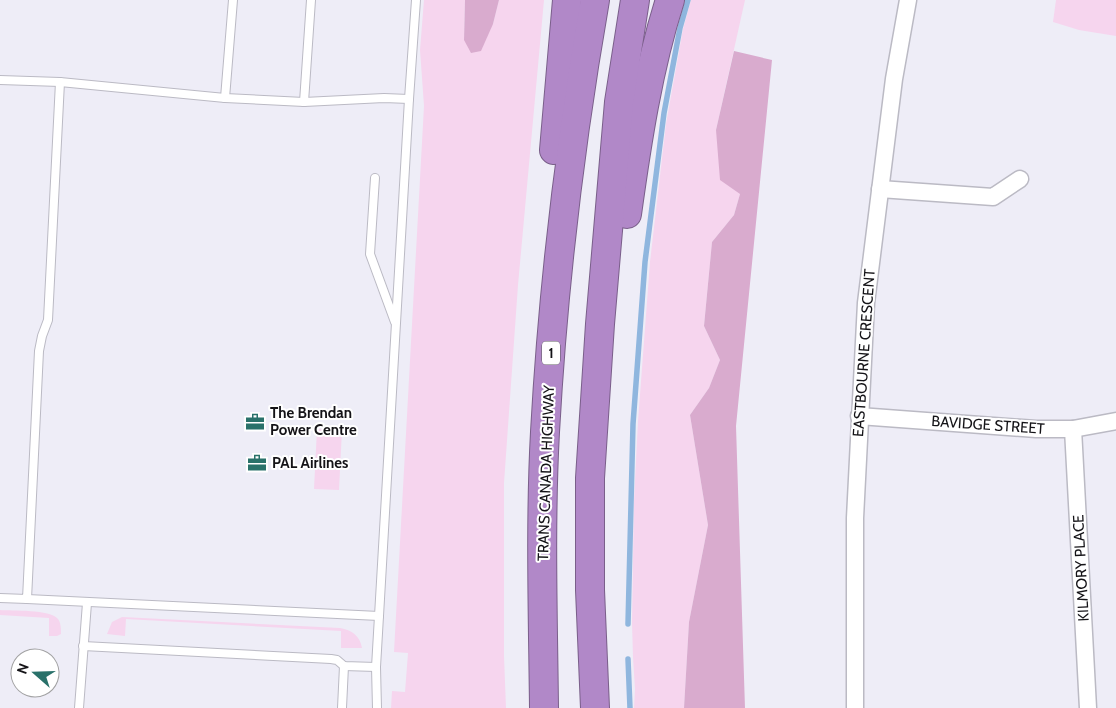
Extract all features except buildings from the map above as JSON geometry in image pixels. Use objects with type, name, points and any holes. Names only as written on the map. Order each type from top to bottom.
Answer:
[{"type":"highway","points":[[545,433],[551,184],[568,0]]},
{"type":"highway","name":"TRANS CANADA HIGHWAY","points":[[544,708],[545,433],[560,238],[584,63],[595,0]]},
{"type":"highway","points":[[595,708],[590,590],[590,478],[600,324],[619,102],[635,0]]},
{"type":"highway","points":[[590,478],[634,163],[658,40],[670,0]]},
{"type":"street","name":"EASTBOURNE CRESCENT","points":[[855,708],[855,518],[866,303],[894,79],[908,0]]},
{"type":"street","points":[[880,189],[993,197],[1020,179]]},
{"type":"street","name":"BAVIDGE STREET","points":[[859,416],[1036,429],[1073,429],[1116,421]]},
{"type":"street","name":"KILMORY PLACE","points":[[1073,429],[1088,708]]},
{"type":"lane","points":[[225,98],[233,0]]},
{"type":"lane","points":[[304,102],[311,0]]},
{"type":"lane","points":[[377,708],[376,667],[416,0]]},
{"type":"lane","points":[[0,80],[60,82],[225,98],[304,102],[384,98],[409,99]]},
{"type":"lane","points":[[28,599],[39,351],[48,320],[60,82]]},
{"type":"lane","points":[[375,178],[370,254],[396,324]]},
{"type":"lane","points":[[0,598],[379,616]]},
{"type":"lane","points":[[79,708],[87,603]]},
{"type":"lane","points":[[83,646],[331,659],[337,660],[344,666],[376,667]]},
{"type":"lane","points":[[342,708],[344,666]]},
{"type":"shaded area","points":[[424,0],[465,0],[464,40],[493,24],[499,0],[544,0],[518,285],[504,483],[504,656],[506,708],[391,708],[392,691],[405,692],[408,653],[394,652],[424,106],[420,50]]},
{"type":"shaded area","points":[[465,0],[499,0],[493,24],[481,51],[471,53],[464,40]]},
{"type":"shaded area","points":[[691,0],[745,0],[716,130],[740,194],[734,215],[712,242],[704,326],[720,360],[709,388],[690,415],[708,525],[689,622],[684,708],[634,708],[632,623],[634,501],[650,262],[666,124],[683,29]]},
{"type":"shaded area","points":[[1056,0],[1116,0],[1116,36],[1079,30],[1053,22]]},
{"type":"shaded area","points":[[734,51],[772,60],[736,426],[745,708],[684,708],[689,622],[708,525],[690,415],[709,388],[720,360],[704,326],[712,242],[734,215],[740,194],[720,180],[716,130]]},
{"type":"shaded area","points":[[317,429],[342,430],[339,490],[314,489]]},
{"type":"shaded area","points":[[0,610],[39,612],[54,616],[60,622],[61,634],[49,636],[49,618],[0,615]]},
{"type":"shaded area","points":[[122,617],[340,628],[355,634],[362,648],[341,648],[341,631],[126,619],[125,636],[107,634],[112,622]]},
{"type":"waterway","points":[[628,624],[633,424],[645,262],[664,113],[680,28],[688,0]]},
{"type":"waterway","points":[[628,659],[630,708]]},
{"type":"place","name":"The Brendan Power Centre","points":[[255,422]]},
{"type":"place","name":"PAL Airlines","points":[[257,463]]}]
